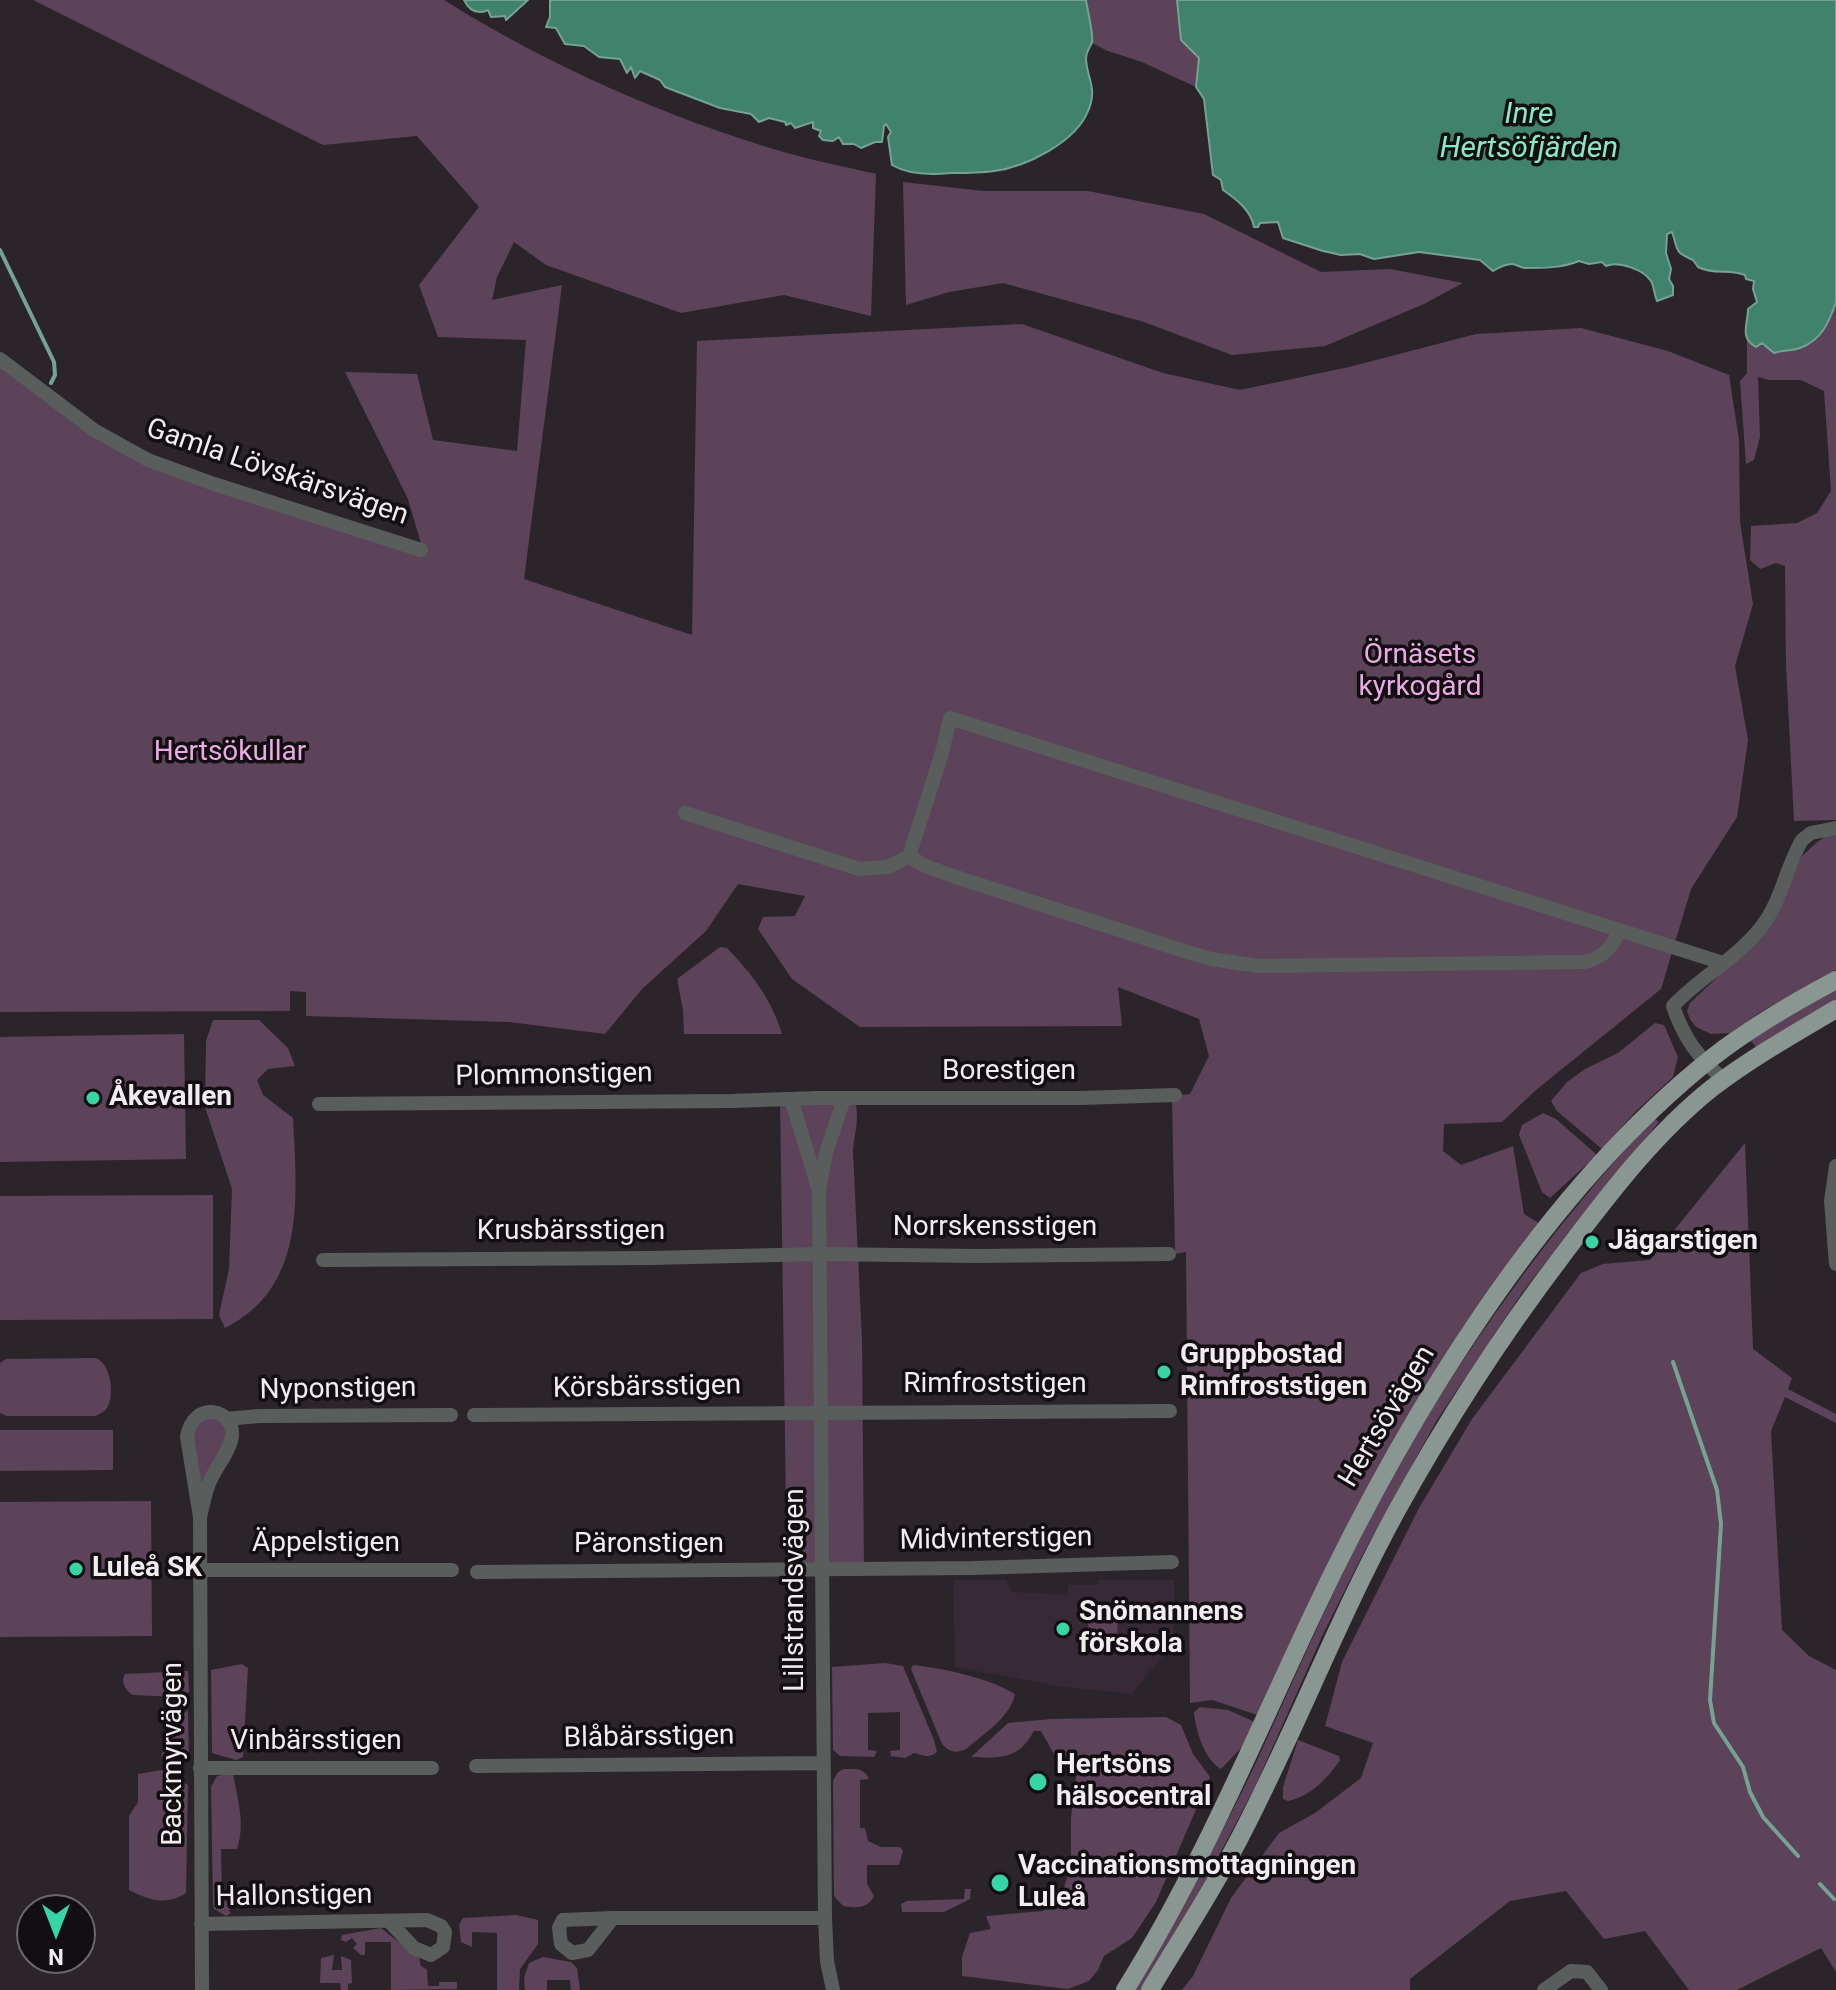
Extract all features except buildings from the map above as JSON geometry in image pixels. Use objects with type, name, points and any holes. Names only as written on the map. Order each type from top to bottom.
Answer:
[{"type":"main road","name":"Hertsövägen","points":[[1125,1990],[1218,1818],[1356,1527],[1414,1422],[1477,1325],[1539,1238],[1605,1158],[1648,1115],[1705,1063],[1786,1007],[1836,980]]},
{"type":"main road","name":"Hertsövägen","points":[[1150,1990],[1237,1842],[1339,1623],[1394,1514],[1459,1401],[1505,1331],[1616,1186],[1662,1134],[1724,1080],[1769,1048],[1836,1009]]},
{"type":"street","name":"Gamla Lövskärsvägen","points":[[0,359],[94,430],[148,460],[421,550]]},
{"type":"street","points":[[685,813],[859,869],[888,867],[909,856],[950,718],[1723,963]]},
{"type":"street","points":[[1724,1080],[1705,1063],[1682,1032],[1673,1006],[1763,926],[1802,840],[1811,833],[1836,828]]},
{"type":"street","points":[[909,856],[933,869],[1171,947],[1211,959],[1258,966],[1585,962],[1607,951],[1619,930]]},
{"type":"street","name":"Borestigen","points":[[844,1099],[1175,1095]]},
{"type":"street","points":[[791,1099],[844,1099]]},
{"type":"street","name":"Lillstrandsvägen","points":[[791,1099],[819,1189]]},
{"type":"street","name":"Plommonstigen","points":[[319,1104],[791,1099]]},
{"type":"street","name":"Lillstrandsvägen","points":[[833,1990],[827,1961],[825,1918],[819,1189],[826,1153],[844,1099]]},
{"type":"street","points":[[1836,1166],[1831,1201],[1836,1264]]},
{"type":"street","name":"Norrskensstigen","points":[[820,1254],[1169,1254]]},
{"type":"street","name":"Krusbärsstigen","points":[[323,1260],[820,1254]]},
{"type":"street","name":"Rimfroststigen","points":[[820,1412],[1170,1411]]},
{"type":"street","name":"Backmyrvägen","points":[[200,1517],[208,1484],[232,1437],[226,1419],[219,1414],[204,1412],[193,1418],[187,1437],[200,1517],[202,1990]]},
{"type":"street","name":"Körsbärsstigen","points":[[474,1415],[820,1412]]},
{"type":"street","name":"Nyponstigen","points":[[226,1419],[259,1416],[451,1415]]},
{"type":"street","name":"Midvinterstigen","points":[[821,1569],[1172,1562]]},
{"type":"street","name":"Päronstigen","points":[[477,1572],[821,1569]]},
{"type":"street","name":"Äppelstigen","points":[[200,1570],[452,1570]]},
{"type":"street","name":"Blåbärsstigen","points":[[476,1766],[823,1763]]},
{"type":"street","name":"Vinbärsstigen","points":[[200,1768],[432,1768]]},
{"type":"street","points":[[613,1918],[825,1918]]},
{"type":"street","name":"Hallonstigen","points":[[201,1924],[389,1921]]},
{"type":"street","points":[[1544,1990],[1571,1971],[1587,1972],[1601,1990]]},
{"type":"shaded area","name":"Snömannens förskola","points":[[953,1580],[1006,1580],[1012,1592],[1068,1595],[1068,1585],[1098,1585],[1099,1580],[1174,1580],[1174,1642],[1132,1694],[1064,1687],[955,1667]]},
{"type":"green space","points":[[33,0],[444,0],[567,68],[655,107],[743,140],[876,174],[871,316],[784,295],[681,313],[546,265],[514,242],[497,277],[492,300],[562,285],[524,579],[692,635],[697,341],[1022,324],[1163,373],[1240,390],[1349,367],[1476,334],[1581,328],[1668,351],[1729,375],[1739,440],[1740,522],[1753,604],[1735,666],[1748,740],[1737,817],[1691,889],[1661,989],[1536,1090],[1502,1122],[1444,1124],[1443,1151],[1461,1165],[1513,1146],[1524,1214],[1547,1228],[1407,1436],[1267,1718],[1212,1700],[1190,1703],[1186,1252],[1175,1254],[1172,1096],[1190,1094],[1209,1056],[1199,1019],[1118,987],[1122,1026],[860,1027],[792,979],[758,929],[763,917],[795,916],[805,896],[738,884],[706,931],[642,989],[605,1034],[509,1022],[306,1016],[306,992],[290,991],[290,1011],[0,1012],[0,366],[135,453],[422,547],[408,499],[345,372],[417,374],[433,440],[517,451],[526,340],[438,337],[419,285],[479,207],[417,136],[323,145]]},
{"type":"green space","points":[[1086,0],[1177,0],[1181,40],[1199,58],[1196,87],[1092,43]]},
{"type":"green space","points":[[903,182],[983,191],[1088,191],[1204,214],[1321,272],[1390,269],[1463,283],[1424,304],[1325,346],[1232,355],[1144,322],[1003,283],[949,292],[906,305]]},
{"type":"green space","points":[[1836,302],[1836,820],[1794,821],[1786,665],[1785,566],[1776,563],[1760,569],[1750,560],[1751,526],[1797,523],[1817,513],[1831,491],[1824,391],[1801,380],[1758,377],[1760,437],[1754,460],[1746,464],[1740,381],[1747,373],[1747,337],[1751,344],[1782,351],[1802,348],[1823,328]]},
{"type":"green space","points":[[1836,835],[1836,970],[1730,1033],[1711,1034],[1696,1027],[1687,1011],[1690,1003],[1727,968],[1791,879],[1802,856],[1826,836]]},
{"type":"green space","points":[[720,947],[727,948],[760,988],[782,1034],[684,1034],[677,979]]},
{"type":"green space","points":[[1836,988],[1836,1000],[1756,1047],[1750,1040]]},
{"type":"green space","points":[[213,1020],[259,1020],[288,1048],[295,1066],[268,1069],[257,1080],[263,1095],[293,1118],[295,1208],[284,1264],[271,1289],[252,1310],[225,1328],[219,1315],[229,1269],[232,1189],[205,1107],[206,1041]]},
{"type":"green space","points":[[1655,1023],[1664,1025],[1678,1057],[1673,1077],[1634,1113],[1602,1149],[1557,1111],[1551,1101],[1567,1082],[1585,1069],[1618,1053]]},
{"type":"green space","name":"Åkevallen","points":[[184,1034],[186,1159],[0,1162],[0,1037]]},
{"type":"green space","points":[[780,1100],[855,1100],[857,1121],[853,1152],[862,1340],[864,1569],[787,1576]]},
{"type":"green space","points":[[1543,1113],[1556,1119],[1597,1155],[1550,1198],[1542,1192],[1519,1135],[1522,1125]]},
{"type":"green space","points":[[1654,1118],[1659,1122],[1522,1293],[1437,1420],[1365,1550],[1324,1632],[1254,1789],[1204,1884],[1143,1990],[1133,1990],[1230,1816],[1354,1550],[1417,1434],[1511,1292],[1580,1202]]},
{"type":"green space","points":[[1745,1143],[1753,1349],[1792,1378],[1788,1389],[1836,1414],[1836,1423],[1785,1397],[1771,1431],[1782,1630],[1809,1656],[1836,1670],[1836,1972],[1821,1948],[1737,1990],[1689,1990],[1645,1931],[1604,1939],[1566,1891],[1510,1901],[1410,1979],[1410,1990],[1182,1990],[1193,1976],[1231,1898],[1279,1833],[1315,1813],[1361,1778],[1373,1743],[1325,1726],[1342,1662],[1419,1508],[1472,1419],[1581,1273],[1603,1264],[1650,1260]]},
{"type":"green space","points":[[213,1195],[213,1319],[0,1320],[0,1196]]},
{"type":"green space","points":[[96,1358],[108,1373],[111,1388],[107,1408],[100,1414],[7,1416],[0,1413],[0,1363],[6,1359]]},
{"type":"green space","points":[[200,1413],[228,1420],[232,1439],[200,1515],[189,1423]]},
{"type":"green space","points":[[0,1430],[113,1430],[113,1470],[0,1471]]},
{"type":"green space","name":"Luleå SK","points":[[151,1501],[152,1636],[0,1637],[0,1502]]},
{"type":"green space","points":[[1088,1616],[1118,1617],[1117,1640],[1088,1639]]},
{"type":"green space","points":[[885,1663],[903,1666],[934,1740],[937,1752],[934,1754],[914,1753],[905,1758],[891,1756],[890,1751],[900,1750],[900,1712],[868,1713],[868,1750],[877,1751],[874,1757],[840,1756],[833,1750],[832,1667]]},
{"type":"green space","points":[[242,1664],[248,1668],[243,1757],[236,1760],[212,1753],[211,1670]]},
{"type":"green space","points":[[913,1665],[979,1678],[1015,1694],[1012,1703],[995,1725],[966,1749],[950,1750],[942,1744],[911,1669]]},
{"type":"green space","points":[[188,1671],[189,1692],[177,1697],[133,1695],[123,1683],[125,1674]]},
{"type":"green space","points":[[1200,1707],[1228,1710],[1255,1722],[1244,1745],[1221,1769],[1210,1759],[1199,1736],[1194,1712]]},
{"type":"green space","points":[[188,1710],[189,1760],[161,1757],[168,1716],[181,1716]]},
{"type":"green space","points":[[1166,1717],[1181,1725],[1193,1754],[1210,1777],[1156,1902],[1132,1938],[1104,1956],[1089,1981],[1068,1989],[962,1976],[962,1957],[970,1933],[991,1929],[986,1916],[1043,1911],[1063,1890],[1071,1867],[1071,1818],[1077,1769],[1060,1765],[1041,1731],[1034,1731],[1022,1747],[1008,1755],[971,1757],[1008,1723]]},
{"type":"green space","points":[[1298,1740],[1339,1756],[1340,1760],[1318,1786],[1288,1801],[1283,1799],[1283,1787]]},
{"type":"green space","points":[[844,1769],[862,1771],[869,1779],[860,1780],[860,1828],[865,1828],[868,1841],[881,1847],[900,1847],[903,1851],[899,1865],[867,1865],[867,1884],[874,1896],[865,1905],[856,1907],[843,1906],[834,1896],[833,1781]]},
{"type":"green space","points":[[162,1770],[188,1785],[186,1893],[164,1900],[151,1899],[129,1890],[129,1816],[138,1802],[138,1774]]},
{"type":"green space","points":[[233,1773],[241,1830],[237,1849],[221,1849],[222,1901],[234,1902],[229,1911],[231,1913],[226,1916],[214,1909],[213,1904],[211,1787],[217,1776]]},
{"type":"green space","points":[[965,1889],[971,1889],[970,1899],[944,1912],[902,1912],[901,1904],[907,1901],[964,1899]]},
{"type":"green space","points":[[516,1915],[538,1920],[538,1944],[520,1969],[519,1990],[497,1990],[497,1933],[472,1932],[472,1947],[461,1942],[459,1925],[463,1918]]},
{"type":"green space","points":[[381,1928],[419,1958],[421,1966],[427,1970],[428,1986],[439,1986],[439,1982],[457,1982],[457,1989],[391,1990],[391,1942],[365,1942],[365,1955],[361,1955],[353,1948],[357,1944],[352,1938],[346,1942],[341,1940],[342,1935]]},
{"type":"green space","points":[[334,1955],[332,1970],[342,1970],[341,1956],[351,1960],[352,1983],[348,1984],[348,1990],[341,1990],[340,1983],[320,1983],[321,1958]]},
{"type":"green space","points":[[543,1957],[571,1962],[577,1968],[580,1990],[571,1990],[570,1980],[547,1980],[547,1990],[525,1990],[524,1978],[529,1963]]},
{"type":"water","points":[[464,0],[528,0],[506,20],[505,16],[491,17],[488,10],[474,11]]},
{"type":"water","points":[[550,0],[1086,0],[1092,39],[1086,59],[1092,90],[1091,103],[1073,133],[1048,151],[1020,164],[983,172],[913,172],[892,165],[888,137],[891,132],[886,124],[882,142],[861,148],[843,144],[839,137],[833,141],[823,140],[819,136],[821,131],[813,128],[813,122],[795,128],[791,123],[786,125],[769,118],[759,122],[751,114],[720,108],[665,87],[660,80],[640,71],[635,78],[631,67],[627,73],[620,59],[599,57],[584,46],[565,44],[556,28],[546,27],[550,17]]},
{"type":"water","name":"Inre Hertsöfjärden","points":[[1177,0],[1836,0],[1836,302],[1827,323],[1814,340],[1800,348],[1774,353],[1762,343],[1756,347],[1746,335],[1748,309],[1757,302],[1754,281],[1740,273],[1698,267],[1679,252],[1672,232],[1667,234],[1666,253],[1673,295],[1657,301],[1647,277],[1623,265],[1606,266],[1602,262],[1589,264],[1579,261],[1546,268],[1525,268],[1510,264],[1493,271],[1480,260],[1419,252],[1374,259],[1360,254],[1341,255],[1323,251],[1283,238],[1278,222],[1260,223],[1254,227],[1246,210],[1223,190],[1221,180],[1213,175],[1204,99],[1196,87],[1199,58],[1181,40]]},
{"type":"waterway","points":[[0,250],[54,362],[55,375],[51,383]]},
{"type":"waterway","points":[[1673,1362],[1717,1490],[1721,1524],[1710,1700],[1714,1723],[1743,1767],[1750,1792],[1763,1817],[1798,1856]]},
{"type":"waterway","points":[[1820,1884],[1834,1899]]},
{"type":"place","name":"Åkevallen","points":[[93,1098]]},
{"type":"place","name":"Jägarstigen","points":[[1592,1242]]},
{"type":"place","name":"Gruppbostad Rimfroststigen","points":[[1164,1372]]},
{"type":"place","name":"Luleå SK","points":[[76,1569]]},
{"type":"place","name":"Snömannens förskola","points":[[1063,1629]]},
{"type":"place","name":"Hertsöns hälsocentral","points":[[1038,1782]]},
{"type":"place","name":"Vaccinationsmottagningen Luleå","points":[[1000,1883]]},
{"type":"park label","name":"Örnäsets kyrkogård","points":[[1420,672]]},
{"type":"park label","name":"Hertsökullar","points":[[230,753]]}]
